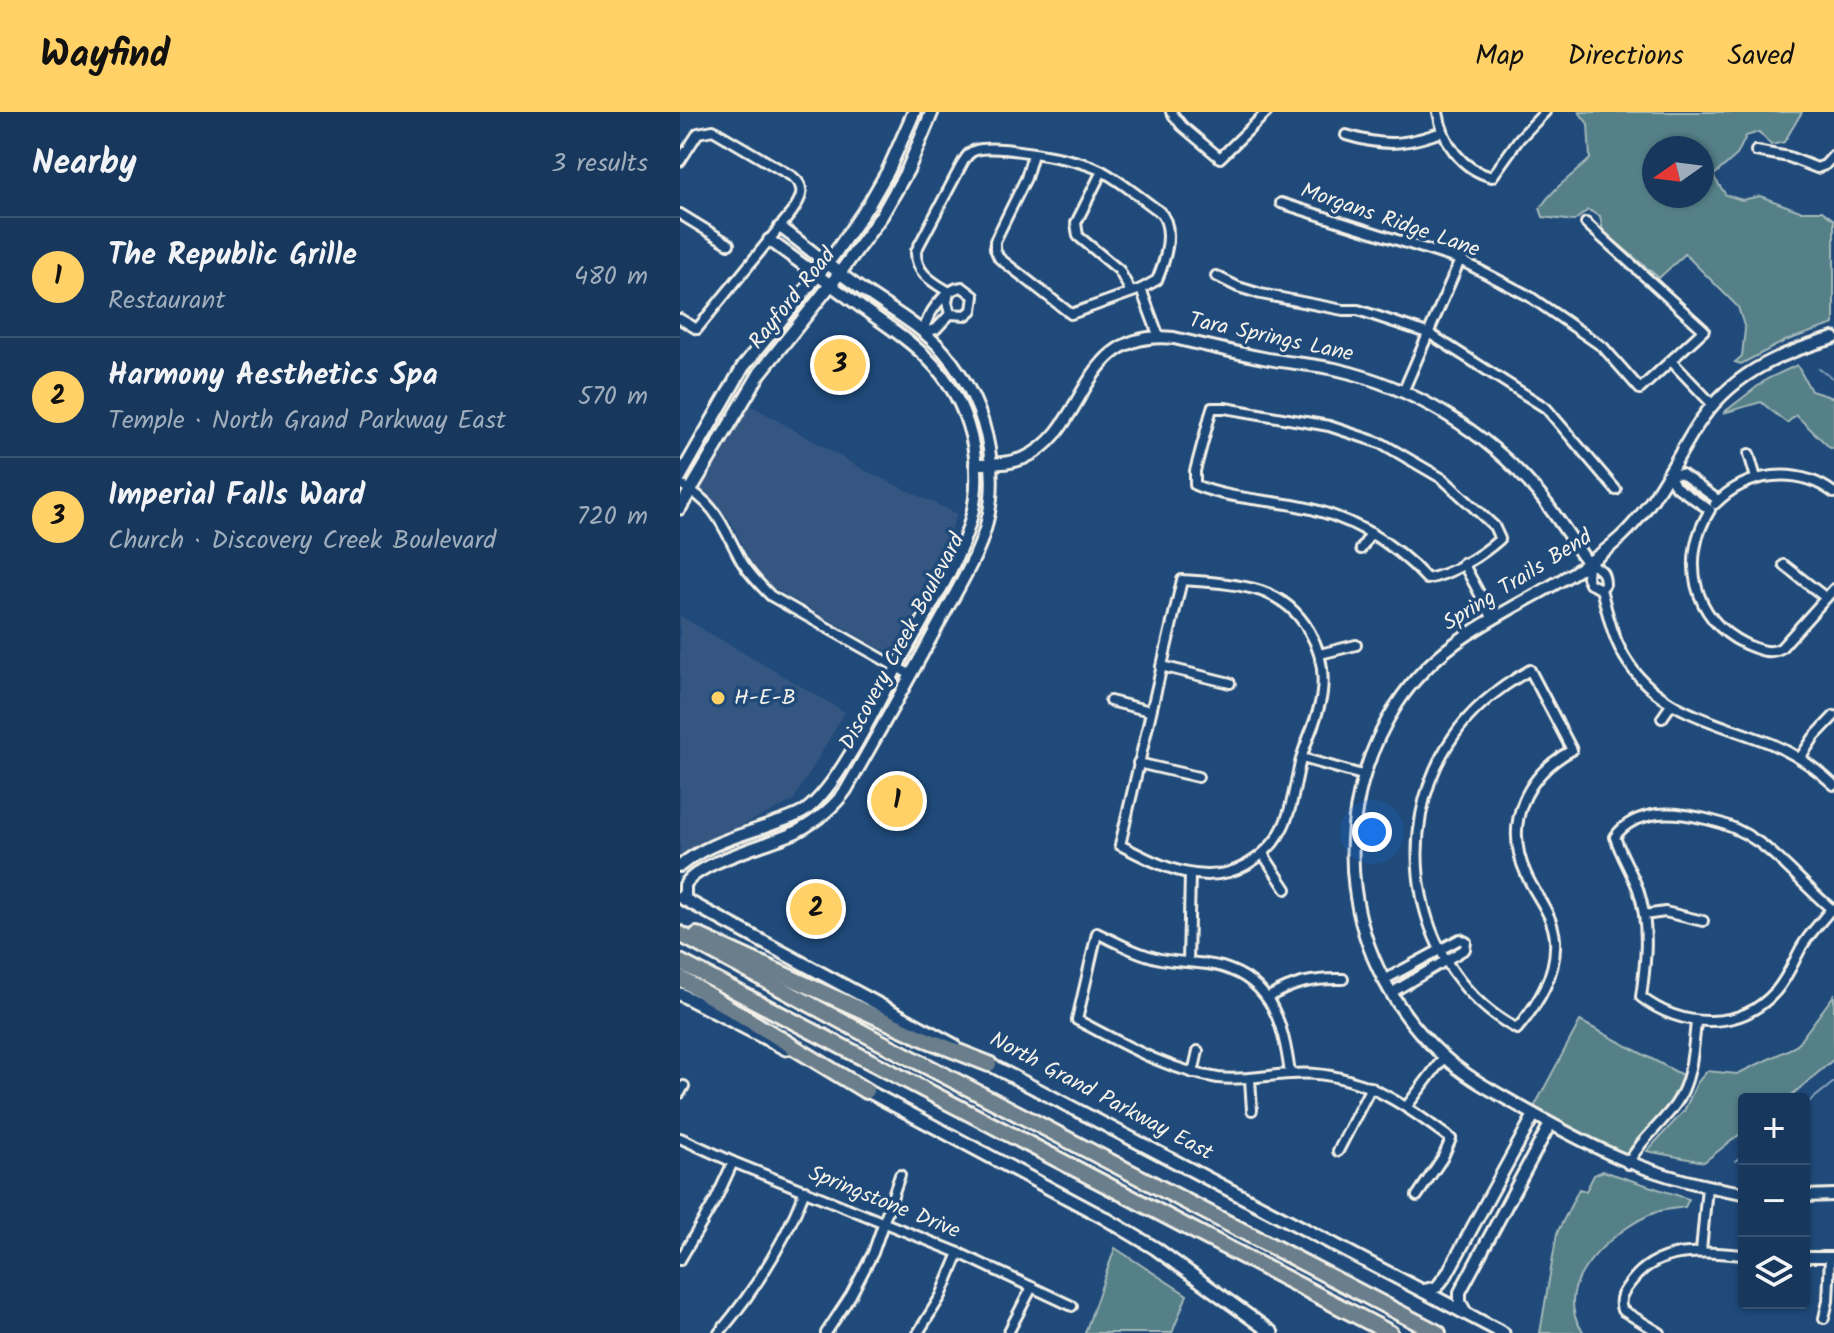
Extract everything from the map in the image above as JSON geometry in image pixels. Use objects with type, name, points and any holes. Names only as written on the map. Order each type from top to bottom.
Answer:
[{"type":"highway","points":[[680,931],[989,1064]]},
{"type":"highway","points":[[680,931],[871,1037],[1438,1333]]},
{"type":"highway","points":[[680,962],[1390,1333]]},
{"type":"highway","points":[[680,978],[866,1091]]},
{"type":"main road","name":"Rayford Road","points":[[680,477],[743,367],[818,276],[880,186],[914,112]]},
{"type":"main road","name":"Rayford Road","points":[[680,508],[686,487],[760,373],[839,274],[890,201],[908,169],[932,112]]},
{"type":"main road","name":"North Grand Parkway East","points":[[683,898],[989,1064],[1503,1333]]},
{"type":"main road","points":[[680,994],[1129,1232],[1272,1333]]},
{"type":"street","points":[[1171,112],[1182,126],[1220,158],[1267,112]]},
{"type":"street","points":[[1438,112],[1442,132],[1460,159],[1479,174],[1492,177],[1519,139],[1543,113]]},
{"type":"street","points":[[680,161],[702,131],[716,132],[793,177],[802,192],[801,199],[780,227],[697,329],[680,319]]},
{"type":"street","points":[[1346,135],[1375,144],[1395,144],[1442,132]]},
{"type":"street","points":[[949,292],[926,277],[916,264],[916,251],[963,162],[971,152],[981,149],[1033,154],[1079,160],[1102,171],[1159,211],[1168,223],[1159,275],[1152,284],[1141,289],[1071,314],[999,258],[995,241],[1026,178],[1033,154]]},
{"type":"street","points":[[1756,151],[1821,167],[1834,155]]},
{"type":"street","points":[[1102,171],[1076,223],[1078,236],[1119,270],[1131,292]]},
{"type":"street","name":"Morgans Ridge Lane","points":[[1281,203],[1460,260],[1529,296],[1603,347],[1640,389],[1671,361]]},
{"type":"street","points":[[680,214],[729,244]]},
{"type":"street","points":[[1586,223],[1704,330],[1671,361],[1713,405]]},
{"type":"street","name":"Discovery Creek Boulevard","points":[[683,898],[685,885],[700,871],[797,831],[834,807],[911,675],[976,554],[985,529],[991,488],[991,464],[978,404],[957,368],[923,332],[839,274],[828,262],[780,227]]},
{"type":"street","name":"Discovery Creek Boulevard","points":[[680,866],[703,849],[804,812],[822,796],[836,777],[943,581],[969,524],[975,487],[975,464],[963,410],[944,378],[914,346],[769,240]]},
{"type":"street","points":[[1403,392],[1460,260]]},
{"type":"street","points":[[1216,276],[1261,294],[1343,310],[1358,310],[1430,334],[1546,408],[1616,490]]},
{"type":"street","points":[[914,346],[923,332],[926,319],[949,292],[962,287],[969,290],[974,296],[972,310],[966,315],[950,314]]},
{"type":"street","points":[[1141,289],[1159,337]]},
{"type":"street","points":[[949,292],[947,302],[950,314]]},
{"type":"street","points":[[923,332],[936,329],[950,314]]},
{"type":"street","name":"Tara Springs Lane","points":[[975,464],[1016,461],[1041,448],[1055,436],[1093,372],[1111,355],[1133,341],[1159,337],[1336,369],[1403,392],[1452,418],[1508,461],[1540,496],[1588,564]]},
{"type":"street","name":"Spring Trails Bend","points":[[1738,1192],[1707,1187],[1628,1164],[1473,1080],[1444,1057],[1422,1035],[1391,993],[1371,954],[1357,908],[1351,863],[1354,821],[1362,775],[1375,744],[1398,702],[1429,665],[1455,641],[1492,617],[1588,564],[1632,525],[1697,426],[1713,405],[1742,378],[1787,352],[1834,338]]},
{"type":"street","points":[[1212,408],[1329,426],[1383,444],[1443,479],[1494,526],[1500,539],[1488,550],[1441,576],[1427,579],[1405,557],[1371,533],[1320,511],[1207,490],[1195,485],[1195,471],[1212,408]]},
{"type":"street","points":[[1749,454],[1756,478]]},
{"type":"street","points":[[1710,510],[1675,486],[1669,473],[1682,474],[1718,500]]},
{"type":"street","points":[[1834,493],[1813,481],[1794,476],[1756,478],[1718,500],[1697,536],[1693,552],[1696,588],[1702,604],[1725,633],[1753,647],[1775,652],[1781,648],[1834,589]]},
{"type":"street","points":[[686,487],[718,514],[741,560],[754,580],[771,596],[911,675]]},
{"type":"street","points":[[1692,498],[1700,487]]},
{"type":"street","points":[[1361,549],[1371,533]]},
{"type":"street","points":[[1463,563],[1492,617]]},
{"type":"street","points":[[1588,564],[1601,569],[1605,576],[1601,589],[1609,624],[1629,664],[1655,692],[1690,715],[1774,745],[1800,758],[1834,785]]},
{"type":"street","points":[[1784,565],[1826,598]]},
{"type":"street","points":[[1182,580],[1261,591],[1277,599],[1296,614],[1310,631],[1320,654],[1322,694],[1283,827],[1263,854],[1224,874],[1190,874],[1177,872],[1120,845],[1182,580]]},
{"type":"street","points":[[943,581],[957,590]]},
{"type":"street","points":[[1320,654],[1356,645]]},
{"type":"street","points":[[1161,666],[1230,683]]},
{"type":"street","points":[[1530,670],[1572,750],[1556,759],[1535,778],[1525,793],[1516,826],[1520,861],[1552,922],[1555,943],[1553,966],[1546,986],[1517,1029],[1476,999],[1440,949],[1425,913],[1416,861],[1421,808],[1428,785],[1446,748],[1470,715],[1491,696],[1530,670]]},
{"type":"street","points":[[1110,701],[1150,711]]},
{"type":"street","points":[[1662,718],[1671,705]]},
{"type":"street","points":[[1800,758],[1834,716]]},
{"type":"street","points":[[1302,758],[1362,775]]},
{"type":"street","points":[[1138,763],[1198,777]]},
{"type":"street","points":[[1659,814],[1683,814],[1716,821],[1764,844],[1833,910],[1802,946],[1775,992],[1751,1011],[1720,1022],[1696,1022],[1663,1011],[1641,997],[1646,959],[1644,915],[1639,892],[1615,837],[1622,827],[1659,814]]},
{"type":"street","points":[[1263,854],[1286,889]]},
{"type":"street","points":[[1188,962],[1190,874]]},
{"type":"street","points":[[1644,915],[1665,912],[1703,921]]},
{"type":"street","points":[[1290,1074],[1286,1038],[1279,1016],[1269,997],[1251,981],[1220,966],[1162,959],[1135,952],[1097,933],[1077,1020],[1166,1065],[1193,1073],[1250,1079],[1290,1074],[1337,1075],[1371,1087],[1407,1106],[1451,1139],[1417,1196]]},
{"type":"street","points":[[1384,980],[1460,939],[1466,942],[1465,949],[1391,993]]},
{"type":"street","points":[[1269,997],[1305,981],[1343,979]]},
{"type":"street","points":[[1628,1164],[1638,1145],[1681,1096],[1692,1061],[1696,1022]]},
{"type":"street","points":[[1193,1073],[1198,1051]]},
{"type":"street","points":[[1407,1106],[1444,1057]]},
{"type":"street","points":[[1250,1079],[1252,1110]]},
{"type":"street","points":[[1338,1151],[1371,1087]]},
{"type":"street","points":[[1424,1290],[1442,1282],[1534,1115]]},
{"type":"street","points":[[1466,1313],[1460,1302],[1460,1292],[1550,1124]]},
{"type":"street","name":"Springstone Drive","points":[[680,1138],[959,1253],[1072,1306]]},
{"type":"street","points":[[680,1260],[716,1199],[733,1162]]},
{"type":"street","points":[[826,1333],[863,1272],[900,1175]]},
{"type":"street","points":[[1701,1251],[1707,1187]]},
{"type":"street","points":[[719,1333],[768,1266],[805,1190]]},
{"type":"street","points":[[1810,1196],[1834,1195]]},
{"type":"street","points":[[1486,1203],[1504,1211]]},
{"type":"street","points":[[1660,1333],[1626,1315],[1620,1306],[1621,1296],[1636,1276],[1645,1268],[1677,1253],[1701,1251],[1738,1254]]},
{"type":"street","points":[[918,1333],[941,1296],[959,1253]]},
{"type":"street","points":[[1810,1257],[1832,1257],[1824,1318]]},
{"type":"street","points":[[1008,1333],[1032,1287]]},
{"type":"shaded area","points":[[745,402],[864,470],[957,514],[924,597],[892,651],[881,649],[768,585],[754,570],[731,521],[700,487]]},
{"type":"shaded area","points":[[680,616],[845,712],[793,801],[680,855]]},
{"type":"green space","points":[[1579,112],[1802,112],[1784,142],[1771,145],[1759,132],[1746,136],[1737,155],[1714,175],[1714,136],[1642,136],[1642,208],[1714,208],[1714,177],[1726,195],[1742,200],[1760,196],[1800,211],[1822,211],[1834,220],[1834,324],[1785,341],[1741,364],[1735,362],[1742,356],[1745,329],[1738,307],[1685,254],[1659,278],[1603,231],[1600,216],[1588,210],[1574,221],[1543,217],[1540,208],[1546,200],[1590,159],[1588,124]]},
{"type":"green space","points":[[1797,365],[1811,391],[1834,398],[1834,448],[1830,448],[1796,415],[1787,423],[1761,402],[1723,413],[1767,379]]},
{"type":"green space","points":[[1834,995],[1834,1059],[1794,1093],[1738,1093],[1738,1136],[1704,1162],[1647,1151],[1684,1111],[1697,1083],[1707,1071],[1737,1074],[1796,1046]]},
{"type":"green space","points":[[1580,1021],[1684,1076],[1667,1109],[1624,1156],[1533,1109]]},
{"type":"green space","points":[[1603,1171],[1689,1199],[1685,1207],[1658,1212],[1625,1229],[1610,1240],[1585,1268],[1573,1300],[1576,1318],[1584,1333],[1540,1333],[1557,1233],[1579,1189],[1586,1191],[1594,1175]]},
{"type":"green space","points":[[1115,1248],[1187,1295],[1172,1333],[1085,1333]]},
{"type":"waterway","points":[[1819,369],[1834,379]]},
{"type":"waterway","points":[[1810,1101],[1834,1082]]},
{"type":"place","name":"Imperial Falls Ward","points":[[840,365]]},
{"type":"place","name":"H-E-B","points":[[718,698]]},
{"type":"place","name":"The Republic Grille","points":[[897,801]]},
{"type":"place","name":"Harmony Aesthetics Spa","points":[[816,909]]}]
